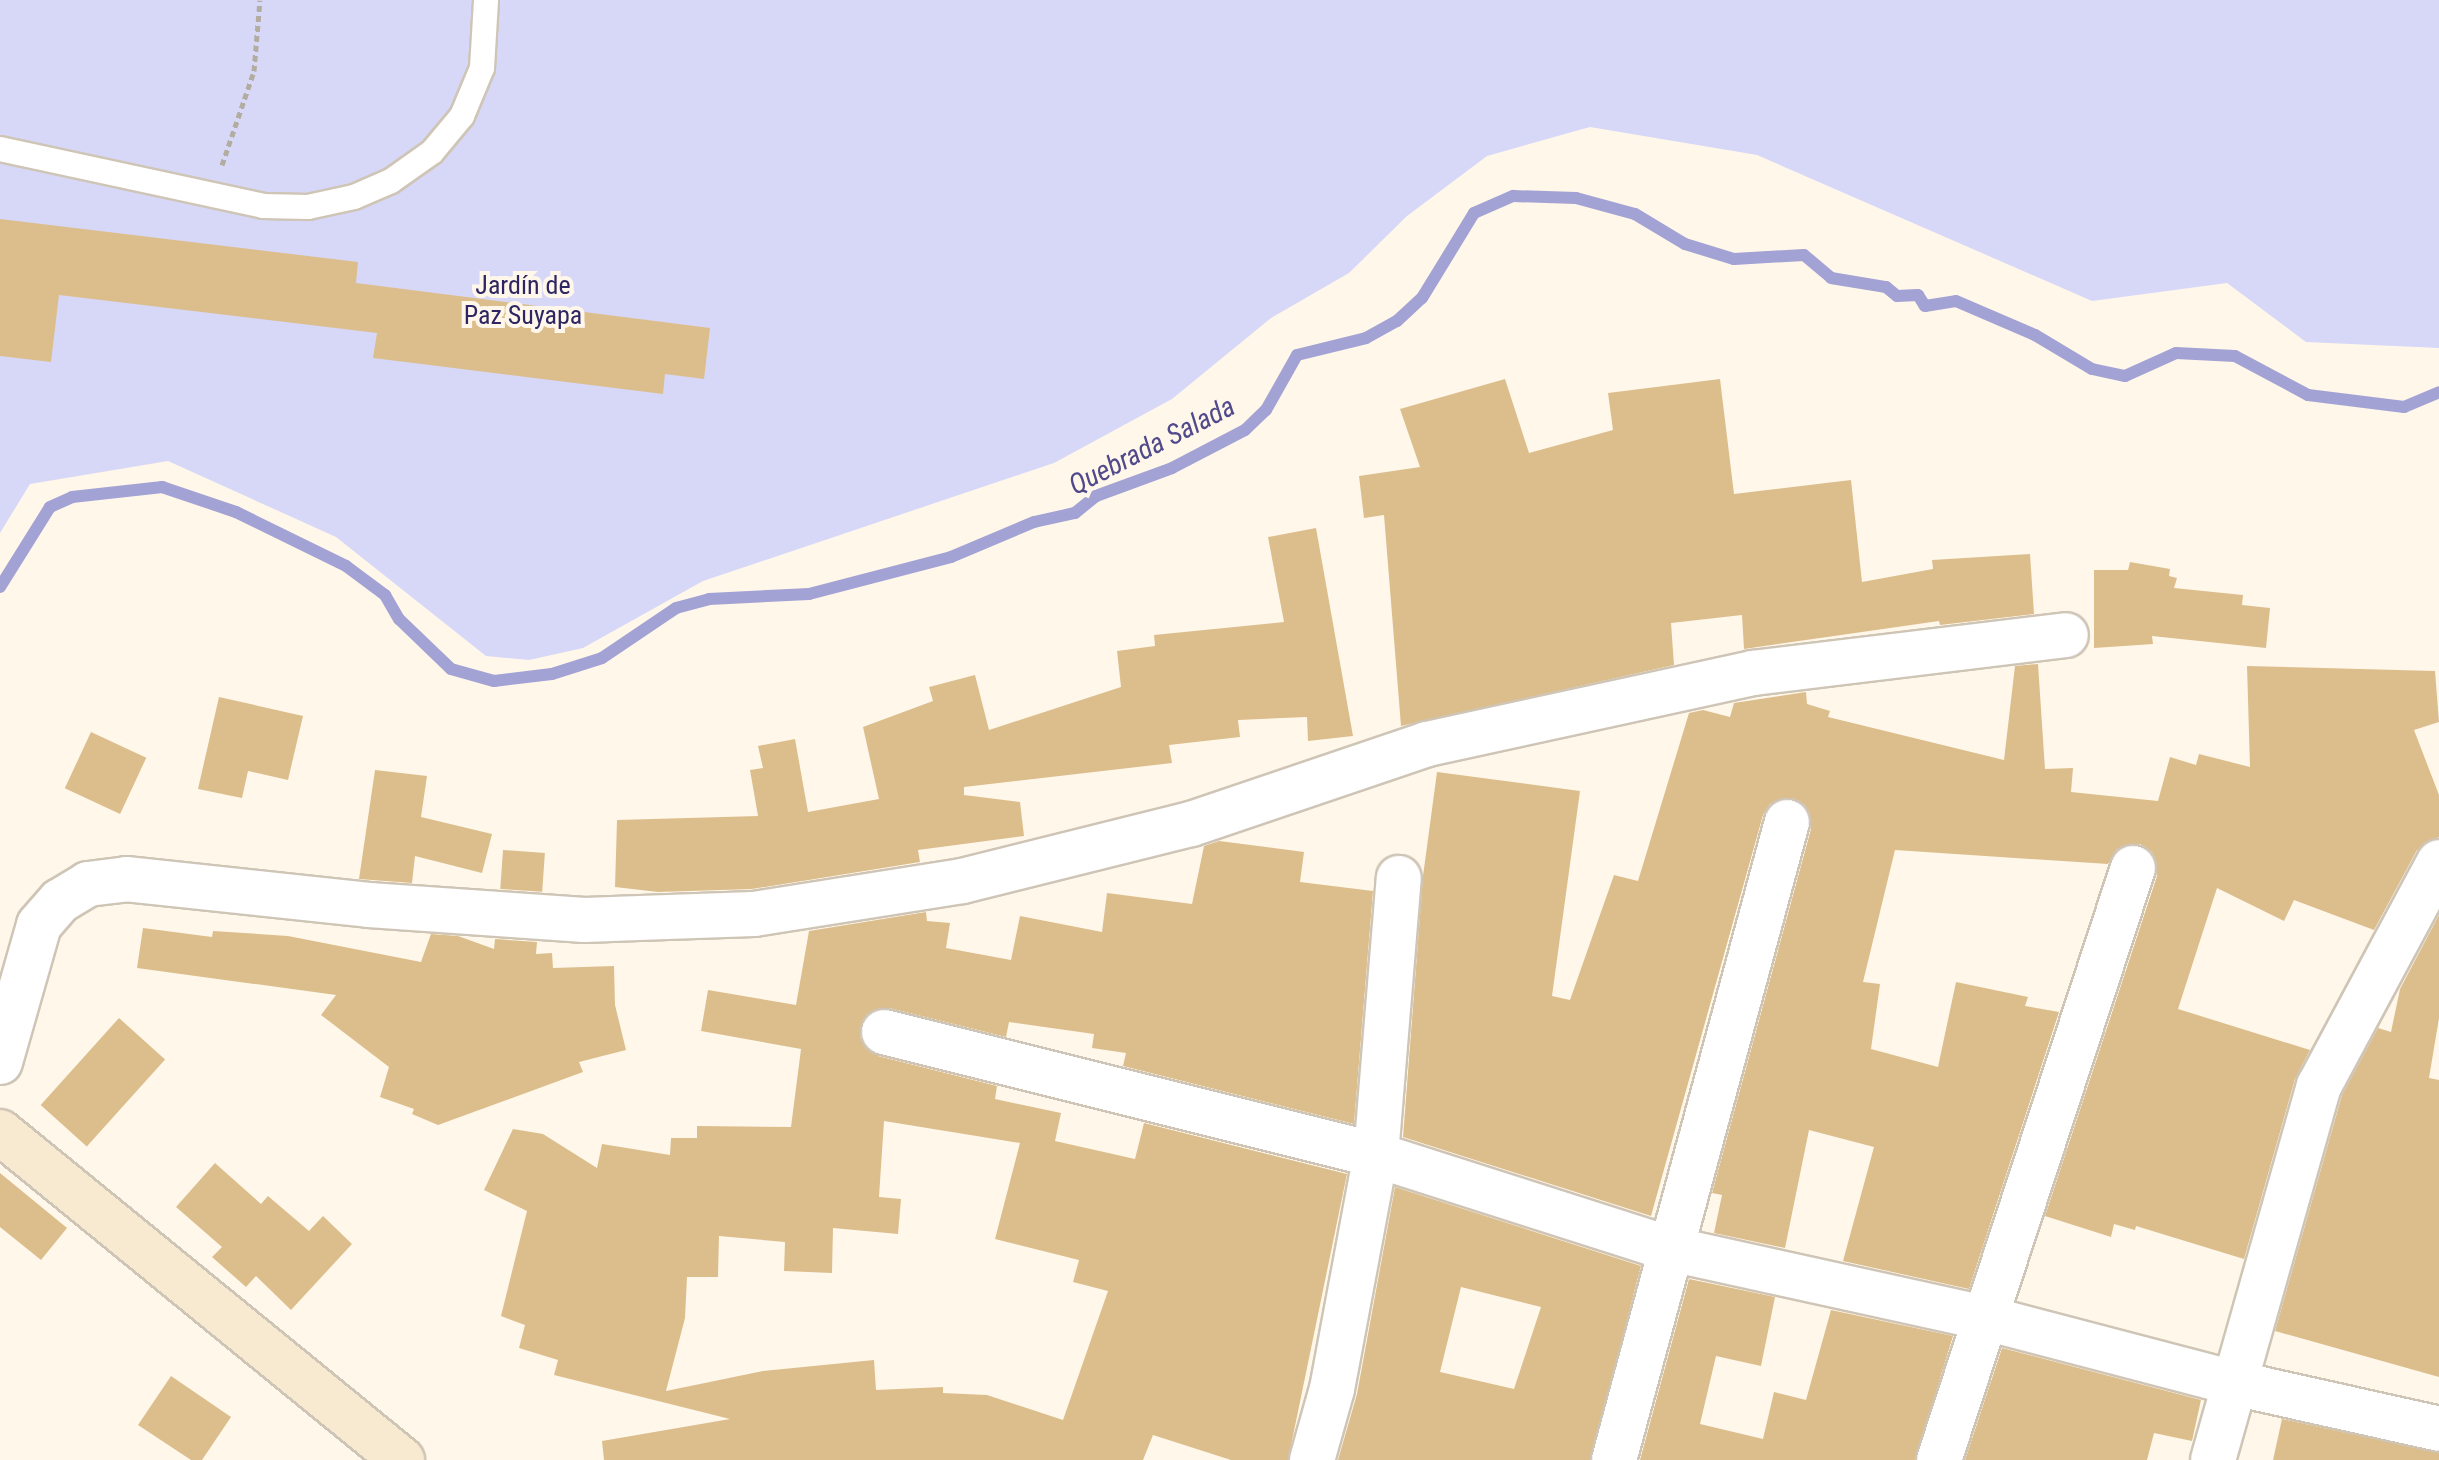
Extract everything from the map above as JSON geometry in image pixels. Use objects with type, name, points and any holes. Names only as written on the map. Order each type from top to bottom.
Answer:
[{"type":"street","points":[[0,1062],[39,925],[60,901],[88,884],[126,879],[369,905],[584,920],[754,914],[962,881],[1191,824],[1427,744],[1753,673],[2066,635]]},
{"type":"street","points":[[1614,1460],[1787,822]]},
{"type":"street","points":[[2213,1460],[2319,1086],[2439,862]]},
{"type":"street","points":[[1939,1460],[2133,868]]},
{"type":"street","points":[[1312,1460],[1332,1389],[1376,1155],[1399,878]]},
{"type":"street","points":[[884,1032],[1376,1155],[1671,1249],[1986,1318],[2234,1383],[2439,1429]]},
{"type":"street","points":[[0,1132],[402,1460]]},
{"type":"lane","points":[[0,149],[212,196],[308,207],[391,181],[432,152],[462,116],[482,68],[486,0]]},
{"type":"path","points":[[212,196],[254,71],[260,0]]},
{"type":"green space","name":"Jardín de Paz Suyapa","points":[[0,0],[2439,0],[2439,348],[2306,342],[2227,283],[2092,301],[1757,155],[1590,127],[1487,156],[1407,216],[1349,273],[1271,318],[1172,399],[1054,463],[703,581],[583,648],[529,660],[486,656],[336,537],[168,461],[30,484],[0,533]]},
{"type":"building","points":[[0,219],[358,262],[356,283],[710,328],[704,379],[665,374],[663,394],[373,358],[377,333],[59,295],[51,362],[0,356]]},
{"type":"building","points":[[1505,379],[1529,453],[1613,430],[1608,393],[1720,379],[1734,494],[1851,480],[1862,582],[1933,569],[1932,560],[2030,554],[2034,614],[1940,625],[1939,621],[1744,649],[1742,615],[1671,623],[1674,665],[1401,726],[1384,515],[1364,518],[1359,476],[1420,467],[1400,409]]},
{"type":"building","points":[[1316,528],[1353,736],[1308,741],[1307,717],[1238,720],[1240,737],[1169,745],[1172,763],[964,787],[964,795],[1020,802],[1024,836],[918,850],[920,862],[752,889],[658,892],[615,887],[617,820],[758,816],[750,770],[763,768],[758,746],[795,739],[808,812],[879,799],[863,727],[933,701],[929,687],[975,675],[989,730],[1121,687],[1117,651],[1155,646],[1154,635],[1284,622],[1268,537]]},
{"type":"building","points":[[2130,562],[2170,569],[2169,576],[2177,578],[2174,588],[2243,595],[2242,605],[2270,608],[2266,648],[2152,636],[2153,644],[2094,648],[2094,570],[2128,570]]},
{"type":"building","points":[[2038,664],[2045,769],[2073,768],[2071,792],[2158,801],[2170,757],[2196,765],[2199,754],[2250,767],[2247,666],[2435,671],[2439,722],[2414,730],[2439,795],[2439,837],[2417,850],[2374,930],[2294,900],[2284,921],[2217,888],[2178,1009],[2310,1050],[2295,1079],[2244,1259],[2136,1226],[2135,1230],[2114,1224],[2111,1237],[2045,1216],[2157,876],[2152,852],[2140,844],[2117,849],[2108,864],[1895,850],[1863,982],[1880,984],[1871,1049],[1938,1067],[1956,982],[2028,997],[2025,1006],[2059,1012],[1969,1289],[1843,1261],[1874,1147],[1809,1130],[1785,1248],[1714,1233],[1722,1195],[1712,1193],[1811,829],[1805,805],[1793,798],[1770,804],[1763,815],[1651,1216],[1403,1137],[1423,876],[1437,772],[1580,791],[1552,996],[1570,1000],[1614,875],[1638,881],[1689,713],[1703,710],[1730,717],[1734,703],[1806,692],[1807,704],[1830,711],[1828,717],[2004,760],[2015,666]]},
{"type":"building","points":[[219,697],[303,716],[288,780],[248,771],[242,798],[198,789]]},
{"type":"building","points":[[91,732],[146,758],[120,814],[65,788]]},
{"type":"building","points":[[375,770],[427,776],[421,817],[492,834],[482,873],[415,856],[412,883],[359,879]]},
{"type":"building","points":[[1219,841],[1304,852],[1300,882],[1373,891],[1354,1124],[1123,1066],[1126,1053],[1092,1048],[1094,1034],[1009,1022],[1006,1037],[889,1008],[867,1014],[860,1038],[878,1056],[997,1086],[995,1099],[1061,1113],[1055,1141],[1135,1159],[1144,1123],[1347,1174],[1288,1460],[1231,1460],[1153,1435],[1143,1460],[604,1460],[602,1441],[730,1419],[554,1375],[558,1360],[519,1348],[525,1325],[501,1316],[527,1211],[484,1190],[513,1129],[543,1134],[597,1168],[602,1144],[670,1155],[671,1138],[697,1138],[697,1126],[791,1127],[801,1049],[701,1031],[708,990],[796,1005],[809,931],[926,912],[927,921],[950,923],[946,948],[1011,960],[1020,916],[1102,932],[1107,893],[1192,904],[1204,846]],"holes":[[[884,1121],[1020,1143],[995,1239],[1079,1260],[1073,1282],[1108,1291],[1063,1420],[987,1395],[943,1393],[943,1387],[876,1390],[874,1360],[763,1371],[666,1391],[685,1318],[687,1277],[718,1277],[719,1236],[785,1242],[784,1271],[832,1273],[833,1228],[898,1234],[901,1199],[879,1197]]]},
{"type":"building","points":[[503,850],[545,853],[542,892],[500,889]]},
{"type":"building","points":[[2439,915],[2439,1018],[2429,1078],[2439,1080],[2439,1377],[2275,1331],[2342,1095],[2378,1028],[2391,1032],[2400,989]]},
{"type":"building","points":[[143,928],[212,937],[213,931],[288,936],[421,962],[431,934],[458,936],[494,949],[495,939],[537,942],[536,954],[552,953],[553,968],[614,966],[615,1005],[626,1050],[579,1062],[583,1072],[438,1125],[412,1114],[414,1109],[380,1097],[389,1067],[321,1015],[336,995],[137,968]]},
{"type":"building","points":[[119,1018],[165,1059],[87,1146],[41,1105]]},
{"type":"building","points":[[215,1163],[261,1204],[268,1196],[309,1231],[323,1216],[352,1244],[291,1310],[256,1276],[246,1287],[212,1257],[222,1247],[176,1207]]},
{"type":"building","points":[[0,1173],[67,1228],[41,1260],[0,1227]]},
{"type":"building","points":[[1395,1187],[1641,1266],[1590,1460],[1338,1460],[1357,1394]],"holes":[[[1461,1287],[1541,1307],[1514,1389],[1440,1372]]]},
{"type":"building","points":[[1689,1279],[1775,1297],[1761,1366],[1716,1356],[1700,1424],[1763,1439],[1774,1392],[1806,1400],[1831,1310],[1953,1336],[1915,1460],[1640,1460]]},
{"type":"building","points":[[2002,1348],[2201,1400],[2192,1441],[2154,1433],[2147,1460],[1965,1460]]},
{"type":"building","points":[[171,1376],[231,1417],[202,1460],[191,1460],[138,1425]]},
{"type":"building","points":[[2282,1419],[2439,1453],[2439,1460],[2273,1460]]},
{"type":"waterway","name":"Quebrada Salada","points":[[0,587],[50,507],[72,497],[162,487],[236,512],[346,566],[385,595],[399,619],[451,669],[494,681],[552,674],[602,658],[676,608],[709,599],[809,594],[951,557],[1034,522],[1075,513],[1096,496],[1172,468],[1245,430],[1266,410],[1297,355],[1366,338],[1397,321],[1422,298],[1474,213],[1513,196],[1576,198],[1635,214],[1685,244],[1734,259],[1804,255],[1831,278],[1886,287],[1897,296],[1918,295],[1925,306],[1956,301],[2035,335],[2092,369],[2125,376],[2176,353],[2235,356],[2308,395],[2404,407],[2439,392]]}]
